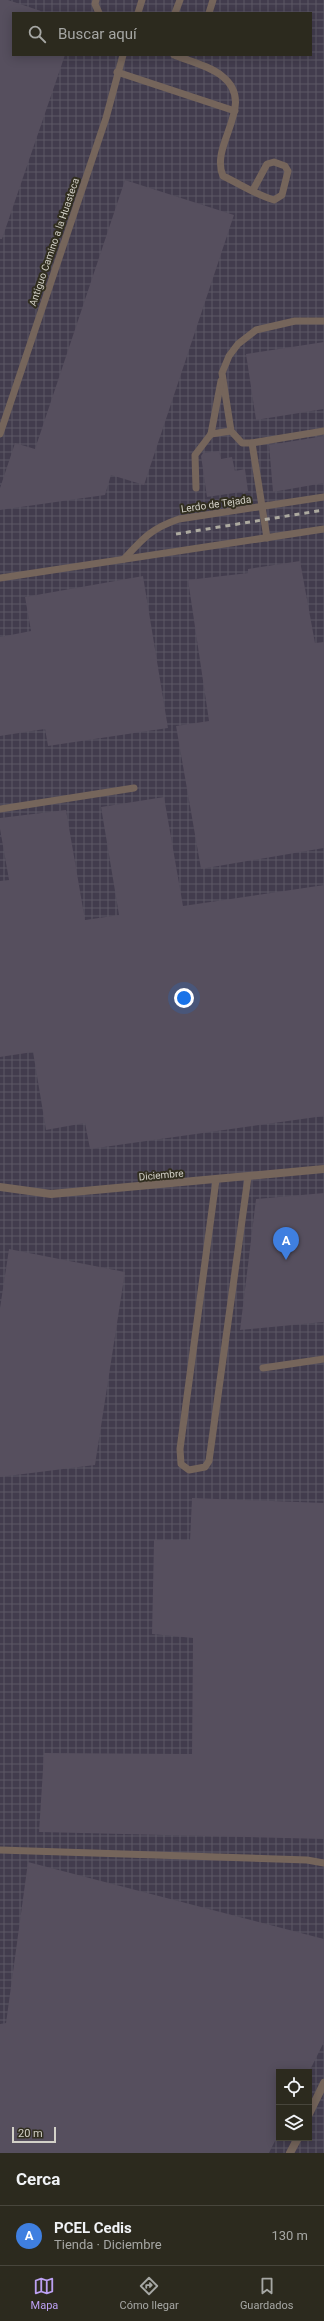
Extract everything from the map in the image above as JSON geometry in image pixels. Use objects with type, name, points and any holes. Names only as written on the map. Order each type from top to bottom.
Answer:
[{"type":"street","name":"Diciembre","points":[[0,1187],[51,1194],[324,1169]]},
{"type":"street","points":[[312,2108],[324,2083]]},
{"type":"street","points":[[290,2153],[296,2141]]},
{"type":"lane","points":[[138,12],[142,0]]},
{"type":"lane","points":[[175,12],[180,0]]},
{"type":"lane","points":[[209,12],[213,0]]},
{"type":"lane","points":[[94,1],[100,12]]},
{"type":"lane","name":"Antiguo Camino a la Huasteca","points":[[0,434],[106,118],[117,72],[123,56]]},
{"type":"lane","points":[[176,56],[221,75],[230,84],[236,96],[235,111],[219,161],[223,176],[253,190],[262,196],[274,200],[278,199],[288,171],[285,166],[274,162],[267,164],[253,190]]},
{"type":"lane","points":[[117,72],[235,111]]},
{"type":"lane","points":[[196,488],[195,455],[210,434],[222,373],[229,356],[238,344],[256,330],[295,321],[324,321]]},
{"type":"lane","points":[[222,373],[231,431],[242,443],[252,444],[324,431]]},
{"type":"lane","points":[[210,434],[231,431]]},
{"type":"lane","points":[[252,444],[267,538]]},
{"type":"lane","name":"Lerdo de Tejada","points":[[124,559],[142,539],[160,525],[179,519],[324,497]]},
{"type":"lane","points":[[0,578],[324,529]]},
{"type":"lane","points":[[0,809],[134,788]]},
{"type":"lane","points":[[216,1180],[180,1449],[181,1464],[189,1470],[205,1467],[209,1461],[248,1177]]},
{"type":"lane","points":[[263,1368],[324,1359]]},
{"type":"lane","points":[[0,1850],[306,1860],[324,1863]]},
{"type":"shaded area","points":[[0,0],[324,0],[324,2153],[0,2153]]},
{"type":"building","points":[[0,0],[8,0],[41,11],[12,12],[12,56],[65,56],[2,239],[0,239]]},
{"type":"building","points":[[125,180],[234,215],[144,485],[111,475],[105,495],[0,510],[0,488],[15,443],[35,449]]},
{"type":"building","points":[[324,342],[324,409],[256,420],[246,354]]},
{"type":"building","points":[[324,436],[324,483],[273,492],[269,445]]},
{"type":"building","points":[[219,451],[221,459],[232,457],[235,471],[245,469],[248,491],[207,497],[201,456],[203,453]]},
{"type":"building","points":[[300,561],[315,643],[324,642],[324,848],[201,869],[176,726],[209,721],[188,580],[248,573],[248,569]]},
{"type":"building","points":[[143,576],[168,728],[48,746],[45,729],[0,736],[0,637],[31,631],[25,597]]},
{"type":"building","points":[[164,797],[183,906],[324,885],[324,1116],[90,1149],[85,1123],[46,1130],[33,1052],[0,1057],[0,881],[9,880],[0,829],[0,818],[66,810],[85,920],[119,915],[101,807]]},
{"type":"building","points":[[324,1193],[324,1322],[240,1330],[256,1199]]},
{"type":"building","points":[[9,1249],[125,1272],[95,1465],[0,1477],[0,1308]]},
{"type":"building","points":[[192,1498],[324,1503],[324,1839],[39,1832],[44,1753],[192,1754],[193,1638],[152,1634],[154,1540],[190,1540]]},
{"type":"building","points":[[28,1862],[324,1939],[324,2042],[310,2069],[276,2069],[276,2139],[269,2153],[0,2153],[0,2024],[6,2023]]},
{"type":"railway","points":[[176,534],[324,510]]},
{"type":"place","name":"PCEL Cedis","points":[[286,1260]]}]
